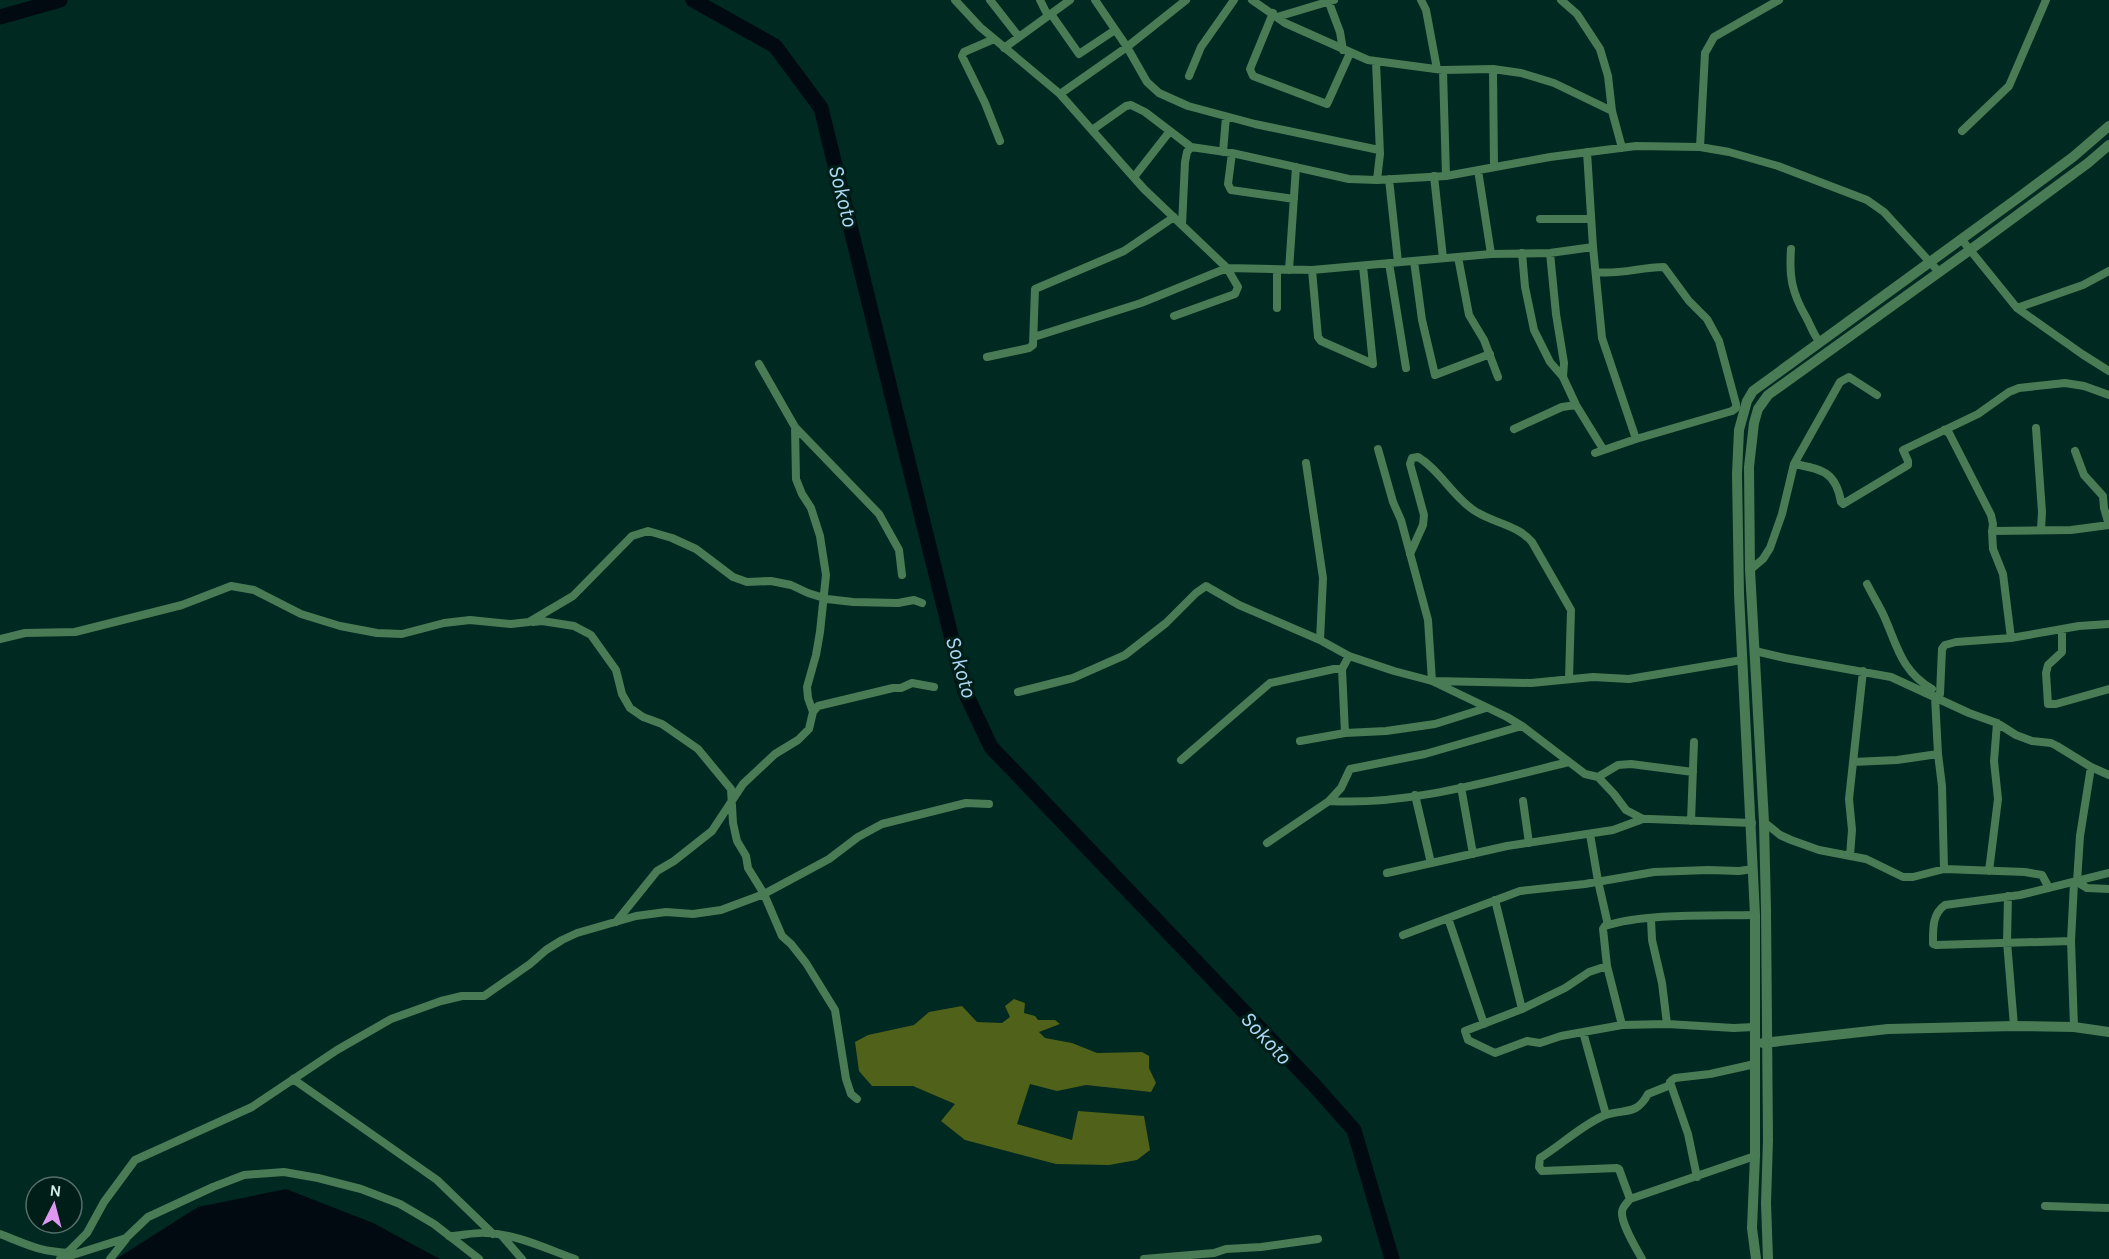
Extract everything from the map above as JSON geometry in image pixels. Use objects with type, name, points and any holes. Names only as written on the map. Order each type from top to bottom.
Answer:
[{"type":"street","points":[[955,0],[1004,48],[1060,94],[1134,177],[1227,268],[1238,287],[1235,294],[1174,316]]},
{"type":"street","points":[[990,0],[1019,37]]},
{"type":"street","points":[[1040,0],[1079,54],[1115,30]]},
{"type":"street","points":[[1004,48],[1070,0]]},
{"type":"street","points":[[1095,0],[1151,88],[1188,106],[1226,117],[1379,150]]},
{"type":"street","points":[[1060,94],[1127,47],[1186,0]]},
{"type":"street","points":[[1189,76],[1201,47],[1234,0]]},
{"type":"street","points":[[1252,0],[1285,23],[1346,52],[1376,62],[1440,70],[1493,69],[1521,73],[1554,83],[1612,111]]},
{"type":"street","points":[[1421,0],[1426,10],[1440,70],[1446,176]]},
{"type":"street","points":[[1561,0],[1577,14],[1599,49],[1608,76],[1612,111],[1622,148]]},
{"type":"street","points":[[1700,147],[1705,53],[1714,37],[1779,0]]},
{"type":"street","points":[[1962,131],[2009,86],[2046,0]]},
{"type":"street","points":[[1330,1],[1346,52],[1328,104],[1253,76],[1250,69],[1275,15],[1330,1]]},
{"type":"street","points":[[994,39],[964,52],[962,56],[985,103],[1000,141]]},
{"type":"street","points":[[1376,62],[1380,154],[1377,180]]},
{"type":"street","points":[[1493,69],[1494,167]]},
{"type":"street","points":[[1092,130],[1128,105],[1145,112],[1191,147],[1349,179],[1377,180],[1446,176],[1636,146],[1700,147],[1729,152],[1778,166],[1868,200],[1884,212],[1940,272]]},
{"type":"street","points":[[1226,117],[1228,184],[1231,190],[1294,199]]},
{"type":"street","points":[[1755,1259],[1752,1228],[1755,1156],[1755,915],[1739,594],[1737,474],[1742,412],[1753,391],[1962,240],[2073,157],[2109,126]]},
{"type":"street","points":[[1134,177],[1170,131]]},
{"type":"street","points":[[1768,1259],[1766,1203],[1768,1042],[1764,822],[1750,570],[1749,467],[1754,423],[1763,400],[1970,250],[2109,145]]},
{"type":"street","points":[[1182,225],[1185,162],[1187,152],[1191,147]]},
{"type":"street","points":[[1587,152],[1602,338],[1636,439]]},
{"type":"street","points":[[1289,270],[1296,167]]},
{"type":"street","points":[[1478,170],[1491,254]]},
{"type":"street","points":[[1434,176],[1443,258]]},
{"type":"street","points":[[1389,179],[1393,263],[1406,368]]},
{"type":"street","points":[[987,357],[1034,345],[1035,289],[1125,251],[1174,217]]},
{"type":"street","points":[[1540,219],[1591,219]]},
{"type":"street","points":[[1962,240],[2017,308],[2109,371]]},
{"type":"street","points":[[1034,337],[1141,303],[1227,268],[1312,270],[1491,254],[1550,253],[1593,248]]},
{"type":"street","points":[[1791,249],[1789,271],[1798,307],[1806,317],[1813,334],[1820,341]]},
{"type":"street","points":[[1550,253],[1564,363],[1563,377]]},
{"type":"street","points":[[1522,254],[1525,287],[1534,330],[1550,362],[1563,377],[1599,451],[1736,408],[1719,341],[1707,319],[1689,301],[1664,267],[1596,272]]},
{"type":"street","points":[[1458,257],[1469,315],[1490,354],[1498,377]]},
{"type":"street","points":[[1414,261],[1422,320],[1435,375],[1490,354]]},
{"type":"street","points":[[1312,270],[1318,337],[1321,341],[1373,364],[1363,266]]},
{"type":"street","points":[[1277,270],[1277,308]]},
{"type":"street","points":[[2017,308],[2083,285],[2109,271]]},
{"type":"street","points":[[759,364],[795,427],[879,514],[899,550],[902,575]]},
{"type":"street","points":[[1750,570],[1763,558],[1777,530],[1794,464],[1840,382],[1845,378],[1854,380],[1877,395]]},
{"type":"street","points":[[1794,464],[1812,467],[1832,477],[1839,487],[1843,504],[1908,465],[1903,450],[1978,414],[2009,392],[2019,388],[2065,383],[2084,386],[2109,395]]},
{"type":"street","points":[[1514,429],[1562,407],[1576,405]]},
{"type":"street","points":[[795,427],[796,479],[811,508],[820,536],[825,575],[820,632],[807,687],[813,712]]},
{"type":"street","points":[[2036,428],[2042,512],[2041,530]]},
{"type":"street","points":[[1944,430],[1949,433],[1988,508],[1993,524],[1994,549],[2002,574],[2011,638]]},
{"type":"street","points":[[1378,449],[1393,502],[1401,520],[1428,620],[1432,681]]},
{"type":"street","points":[[1992,531],[2071,530],[2109,525],[2105,492],[2084,475],[2075,451]]},
{"type":"street","points":[[1410,554],[1423,521],[1410,464],[1412,458],[1418,457],[1476,512],[1518,531],[1532,542],[1571,610],[1569,679]]},
{"type":"street","points":[[1306,463],[1323,578],[1320,640]]},
{"type":"street","points":[[529,622],[573,596],[632,536],[648,531],[672,538],[696,549],[733,577],[747,582],[771,581],[791,585],[822,597],[874,603],[914,600],[922,603]]},
{"type":"street","points":[[1867,584],[1883,614],[1901,659],[1937,695]]},
{"type":"street","points":[[0,639],[25,633],[75,632],[182,605],[231,586],[254,590],[301,614],[340,626],[377,633],[402,634],[444,623],[470,620],[511,624],[542,621],[574,626],[591,636],[616,670],[622,694],[630,708],[643,717],[662,724],[698,749],[731,789],[731,811],[738,841],[746,856],[748,868],[764,894],[782,936],[806,963],[835,1010],[844,1073],[850,1094],[857,1099]]},
{"type":"street","points":[[1018,692],[1073,678],[1125,655],[1166,623],[1206,586],[1239,605],[1320,640],[1349,656],[1432,681],[1522,726],[1585,774],[1598,777],[1626,810],[1642,819]]},
{"type":"street","points":[[1944,869],[1937,695],[1942,649],[1945,645],[1956,642],[2011,638],[2109,624]]},
{"type":"street","points":[[2062,630],[2062,652],[2048,665],[2046,673],[2048,704],[2056,704],[2109,689]]},
{"type":"street","points":[[1755,651],[1891,677],[1937,695],[1997,723],[2016,735],[2032,741],[2051,743],[2109,775]]},
{"type":"street","points":[[1345,733],[1342,669],[1349,656]]},
{"type":"street","points":[[1432,681],[1531,683],[1569,679],[1638,679],[1742,660]]},
{"type":"street","points":[[1181,760],[1270,683],[1342,669]]},
{"type":"street","points":[[1850,856],[1852,830],[1849,799],[1863,671]]},
{"type":"street","points":[[616,922],[657,871],[674,861],[712,831],[743,784],[776,754],[798,740],[809,729],[813,712],[818,706],[912,684],[934,687]]},
{"type":"street","points":[[1300,741],[1345,733],[1386,731],[1435,724],[1486,708]]},
{"type":"street","points":[[1989,871],[1998,799],[1994,761],[1997,723]]},
{"type":"street","points":[[1266,843],[1329,801],[1341,788],[1350,769],[1425,754],[1522,726]]},
{"type":"street","points":[[1691,821],[1694,742]]},
{"type":"street","points":[[1853,762],[1897,760],[1938,754]]},
{"type":"street","points":[[1329,801],[1370,802],[1414,795],[1461,787],[1569,762]]},
{"type":"street","points":[[1598,777],[1618,765],[1631,764],[1693,772]]},
{"type":"street","points":[[2074,1027],[2071,941],[2080,836],[2091,767]]},
{"type":"street","points":[[1461,787],[1473,854]]},
{"type":"street","points":[[1414,795],[1431,863]]},
{"type":"street","points":[[1523,801],[1529,843]]},
{"type":"street","points":[[63,1256],[87,1233],[104,1202],[135,1160],[252,1107],[337,1050],[392,1018],[441,1000],[462,996],[484,996],[562,940],[616,922],[636,916],[666,912],[693,914],[721,910],[764,894],[829,859],[858,837],[882,824],[966,803],[989,804]]},
{"type":"street","points":[[1388,873],[1529,843],[1612,830],[1642,819],[1752,823]]},
{"type":"street","points":[[1764,822],[1780,835],[1802,844],[1866,859],[1903,877],[1913,877],[1944,869],[2025,872],[2042,875],[2049,888]]},
{"type":"street","points":[[1590,834],[1608,925]]},
{"type":"street","points":[[1403,935],[1520,891],[1598,882],[1654,872],[1697,870],[1739,872],[1753,869]]},
{"type":"street","points":[[2071,941],[1936,945],[1933,944],[1933,925],[1937,912],[1946,904],[2008,896],[2109,873]]},
{"type":"street","points":[[2076,882],[2087,888],[2109,889]]},
{"type":"street","points":[[2008,896],[2007,942],[2014,1026]]},
{"type":"street","points":[[1496,900],[1522,1009]]},
{"type":"street","points":[[1622,1025],[1607,966],[1603,929],[1608,925],[1651,919],[1755,915]]},
{"type":"street","points":[[1448,918],[1484,1024]]},
{"type":"street","points":[[1651,919],[1652,940],[1662,983],[1667,1024]]},
{"type":"street","points":[[1607,966],[1589,972],[1565,988],[1522,1009],[1465,1031],[1466,1037],[1493,1053],[1527,1041],[1540,1043],[1561,1036],[1622,1025],[1754,1027]]},
{"type":"street","points":[[1755,1043],[1888,1029],[2014,1026],[2074,1027],[2109,1032]]},
{"type":"street","points":[[1583,1032],[1606,1114]]},
{"type":"street","points":[[1630,1199],[1617,1167],[1542,1171],[1539,1167],[1540,1158],[1606,1114],[1636,1109],[1648,1094],[1668,1086],[1675,1078],[1710,1074],[1755,1064]]},
{"type":"street","points":[[293,1079],[437,1180],[522,1259]]},
{"type":"street","points":[[1670,1082],[1688,1134],[1697,1177]]},
{"type":"street","points":[[1642,1259],[1622,1213],[1630,1199],[1755,1156]]},
{"type":"street","points":[[110,1259],[126,1238],[148,1217],[244,1175],[284,1172],[361,1189],[400,1204],[434,1224],[479,1259]]},
{"type":"street","points":[[2045,1206],[2109,1208]]},
{"type":"street","points":[[448,1236],[484,1232],[524,1240],[575,1259]]},
{"type":"street","points":[[0,1234],[24,1246],[63,1256],[77,1254],[126,1238]]},
{"type":"street","points":[[1144,1259],[1214,1253],[1227,1249],[1318,1239]]},
{"type":"green space","points":[[1014,999],[1025,1003],[1024,1013],[1035,1016],[1038,1020],[1055,1020],[1060,1024],[1039,1032],[1045,1038],[1072,1043],[1097,1053],[1142,1052],[1149,1056],[1149,1068],[1156,1083],[1151,1092],[1086,1085],[1057,1091],[1030,1084],[1017,1124],[1072,1140],[1078,1111],[1144,1116],[1150,1150],[1137,1160],[1109,1165],[1056,1164],[965,1140],[941,1121],[955,1104],[913,1086],[872,1086],[859,1071],[855,1042],[868,1035],[914,1025],[929,1012],[962,1006],[977,1022],[1002,1023],[1010,1017],[1005,1006]]},
{"type":"shaded area","points":[[286,1189],[373,1223],[440,1259],[116,1259],[198,1207]]},
{"type":"waterway","name":"Sokoto","points":[[0,17],[60,0]]},
{"type":"waterway","name":"Sokoto","points":[[693,0],[775,46],[821,108],[965,692],[991,747],[1315,1086],[1354,1130],[1392,1259]]}]
